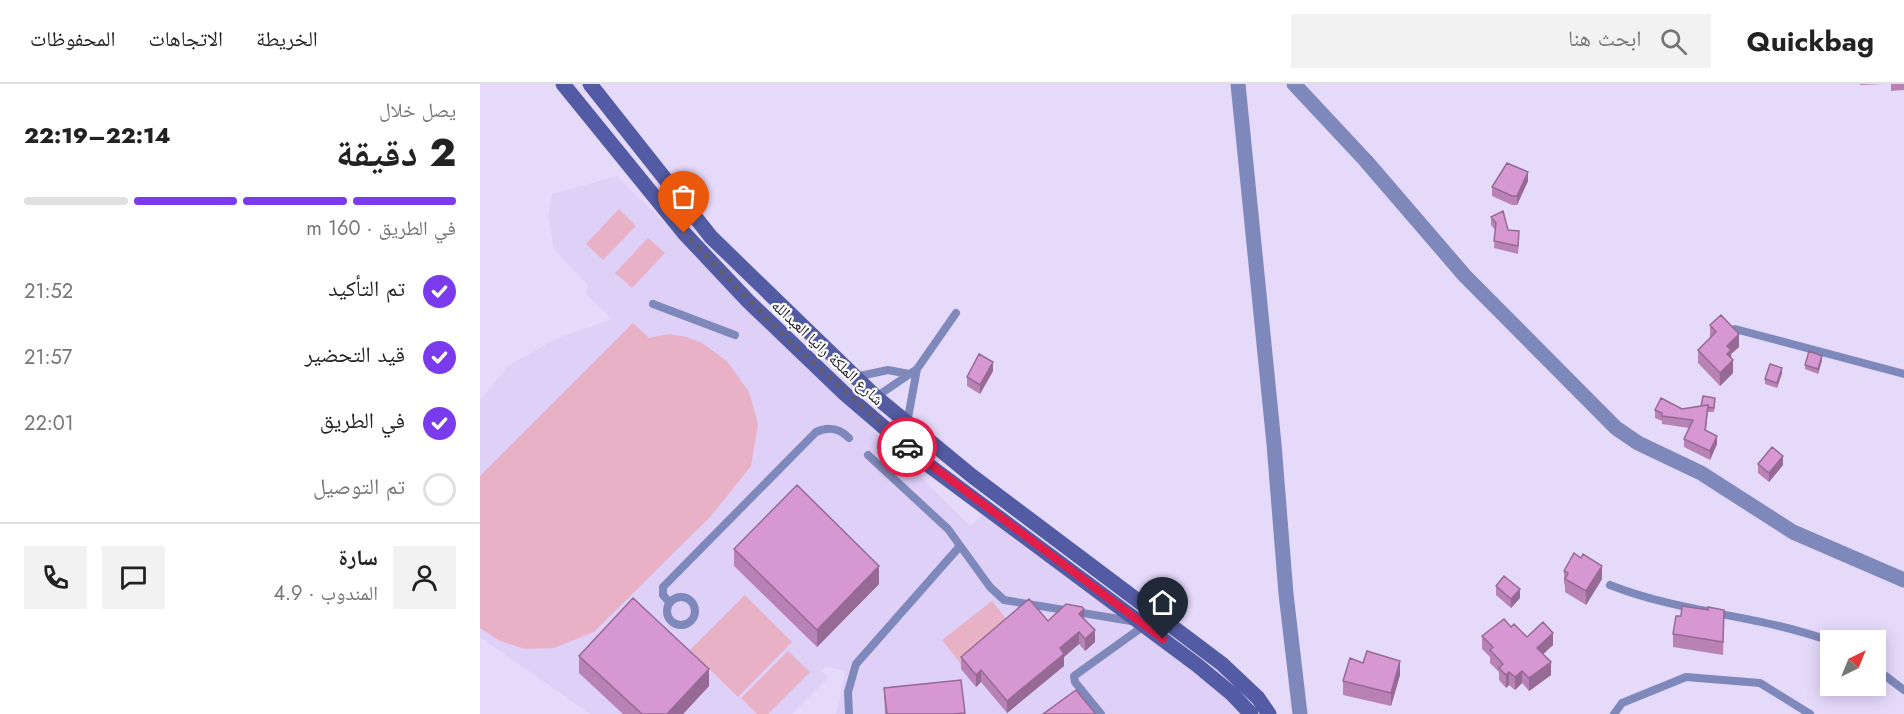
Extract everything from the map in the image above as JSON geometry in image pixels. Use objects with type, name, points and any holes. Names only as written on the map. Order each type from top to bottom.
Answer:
[{"type":"main road","name":"شارع الملكة رانيا العبدالله","points":[[563,84],[706,258],[844,393],[932,468],[1216,680],[1251,714]]},
{"type":"main road","name":"شارع الملكة رانيا العبدالله","points":[[590,84],[711,237],[876,397],[1055,539],[1204,649],[1241,681],[1269,714]]},
{"type":"street","points":[[1238,84],[1289,628],[1300,714]]},
{"type":"street","points":[[1294,84],[1366,161],[1465,276],[1616,428],[1638,443],[1701,472],[1793,532],[1904,580]]},
{"type":"lane","points":[[654,304],[735,335]]},
{"type":"lane","points":[[876,397],[917,369],[956,313]]},
{"type":"lane","points":[[1735,329],[1904,374]]},
{"type":"lane","points":[[907,423],[917,369]]},
{"type":"lane","points":[[855,377],[888,370],[909,374]]},
{"type":"lane","points":[[670,603],[663,595],[663,587],[816,432],[832,428],[843,432],[849,438]]},
{"type":"lane","points":[[868,454],[948,529],[990,587],[1004,600],[1143,624]]},
{"type":"lane","points":[[849,714],[848,692],[856,664],[960,546]]},
{"type":"lane","points":[[1610,585],[1636,595],[1797,629],[1820,637]]},
{"type":"lane","points":[[1101,714],[1075,682],[1074,676],[1143,624]]},
{"type":"lane","points":[[1886,676],[1904,690]]},
{"type":"lane","points":[[1614,714],[1622,703],[1686,677],[1760,683],[1810,714]]},
{"type":"shaded area","points":[[617,176],[970,526],[986,511],[1249,714],[836,714],[845,671],[828,667],[821,670],[829,677],[792,714],[590,714],[480,637],[480,400],[508,366],[558,338],[612,319],[586,294],[588,286],[554,249],[548,217],[552,194]]},
{"type":"shaded area","points":[[619,209],[636,226],[603,260],[586,244]]},
{"type":"shaded area","points":[[648,238],[665,253],[632,288],[615,273]]},
{"type":"shaded area","points":[[633,323],[649,338],[669,334],[687,337],[702,343],[727,361],[749,392],[758,424],[751,466],[711,516],[594,632],[554,648],[525,649],[500,641],[480,628],[480,476]]},
{"type":"shaded area","points":[[745,595],[792,642],[738,697],[690,650]]},
{"type":"shaded area","points":[[992,601],[1011,625],[961,664],[942,640]]},
{"type":"shaded area","points":[[788,651],[810,672],[768,714],[757,714],[741,698]]},
{"type":"building","points":[[1507,163],[1528,172],[1517,196],[1492,187]]},
{"type":"building","points":[[1503,211],[1508,230],[1519,231],[1518,246],[1494,241],[1496,223],[1491,217]]},
{"type":"building","points":[[1721,315],[1739,334],[1727,346],[1731,350],[1727,354],[1733,360],[1720,373],[1698,350],[1716,332],[1710,325]]},
{"type":"building","points":[[1809,351],[1822,356],[1818,369],[1805,365]]},
{"type":"building","points":[[979,354],[993,362],[980,385],[967,377]]},
{"type":"building","points":[[1770,364],[1782,368],[1777,383],[1765,379]]},
{"type":"building","points":[[1703,396],[1715,398],[1714,408],[1708,405],[1701,406]]},
{"type":"building","points":[[1661,398],[1682,409],[1708,405],[1705,430],[1717,436],[1710,451],[1684,439],[1693,420],[1662,416],[1662,413],[1655,410]]},
{"type":"building","points":[[1772,447],[1783,456],[1769,473],[1758,464]]},
{"type":"building","points":[[797,485],[879,566],[817,630],[734,549]]},
{"type":"building","points":[[1574,553],[1581,558],[1583,554],[1602,566],[1586,591],[1565,579],[1568,573],[1564,571]]},
{"type":"building","points":[[1504,576],[1520,589],[1511,599],[1496,586]]},
{"type":"building","points":[[633,598],[709,669],[667,714],[642,714],[579,656]]},
{"type":"building","points":[[1029,599],[1048,621],[1066,604],[1082,607],[1084,609],[1079,614],[1095,630],[1085,639],[1079,632],[1060,648],[1064,654],[1007,701],[981,670],[976,675],[961,657]]},
{"type":"building","points":[[1682,606],[1724,610],[1723,642],[1673,634],[1676,616],[1681,616]]},
{"type":"building","points":[[1504,619],[1511,627],[1514,624],[1527,637],[1543,622],[1553,633],[1537,648],[1551,662],[1529,678],[1522,671],[1515,677],[1509,672],[1506,675],[1499,668],[1503,664],[1490,650],[1493,647],[1482,636]]},
{"type":"building","points":[[1367,651],[1400,661],[1391,693],[1343,681],[1350,658],[1363,663]]},
{"type":"building","points":[[961,680],[965,713],[887,714],[884,688]]},
{"type":"building","points":[[1076,690],[1095,714],[1043,714]]},
{"type":"way so far","points":[[684,233],[747,301],[844,393],[907,447]]},
{"type":"route","points":[[907,447],[966,494],[1163,639]]}]
